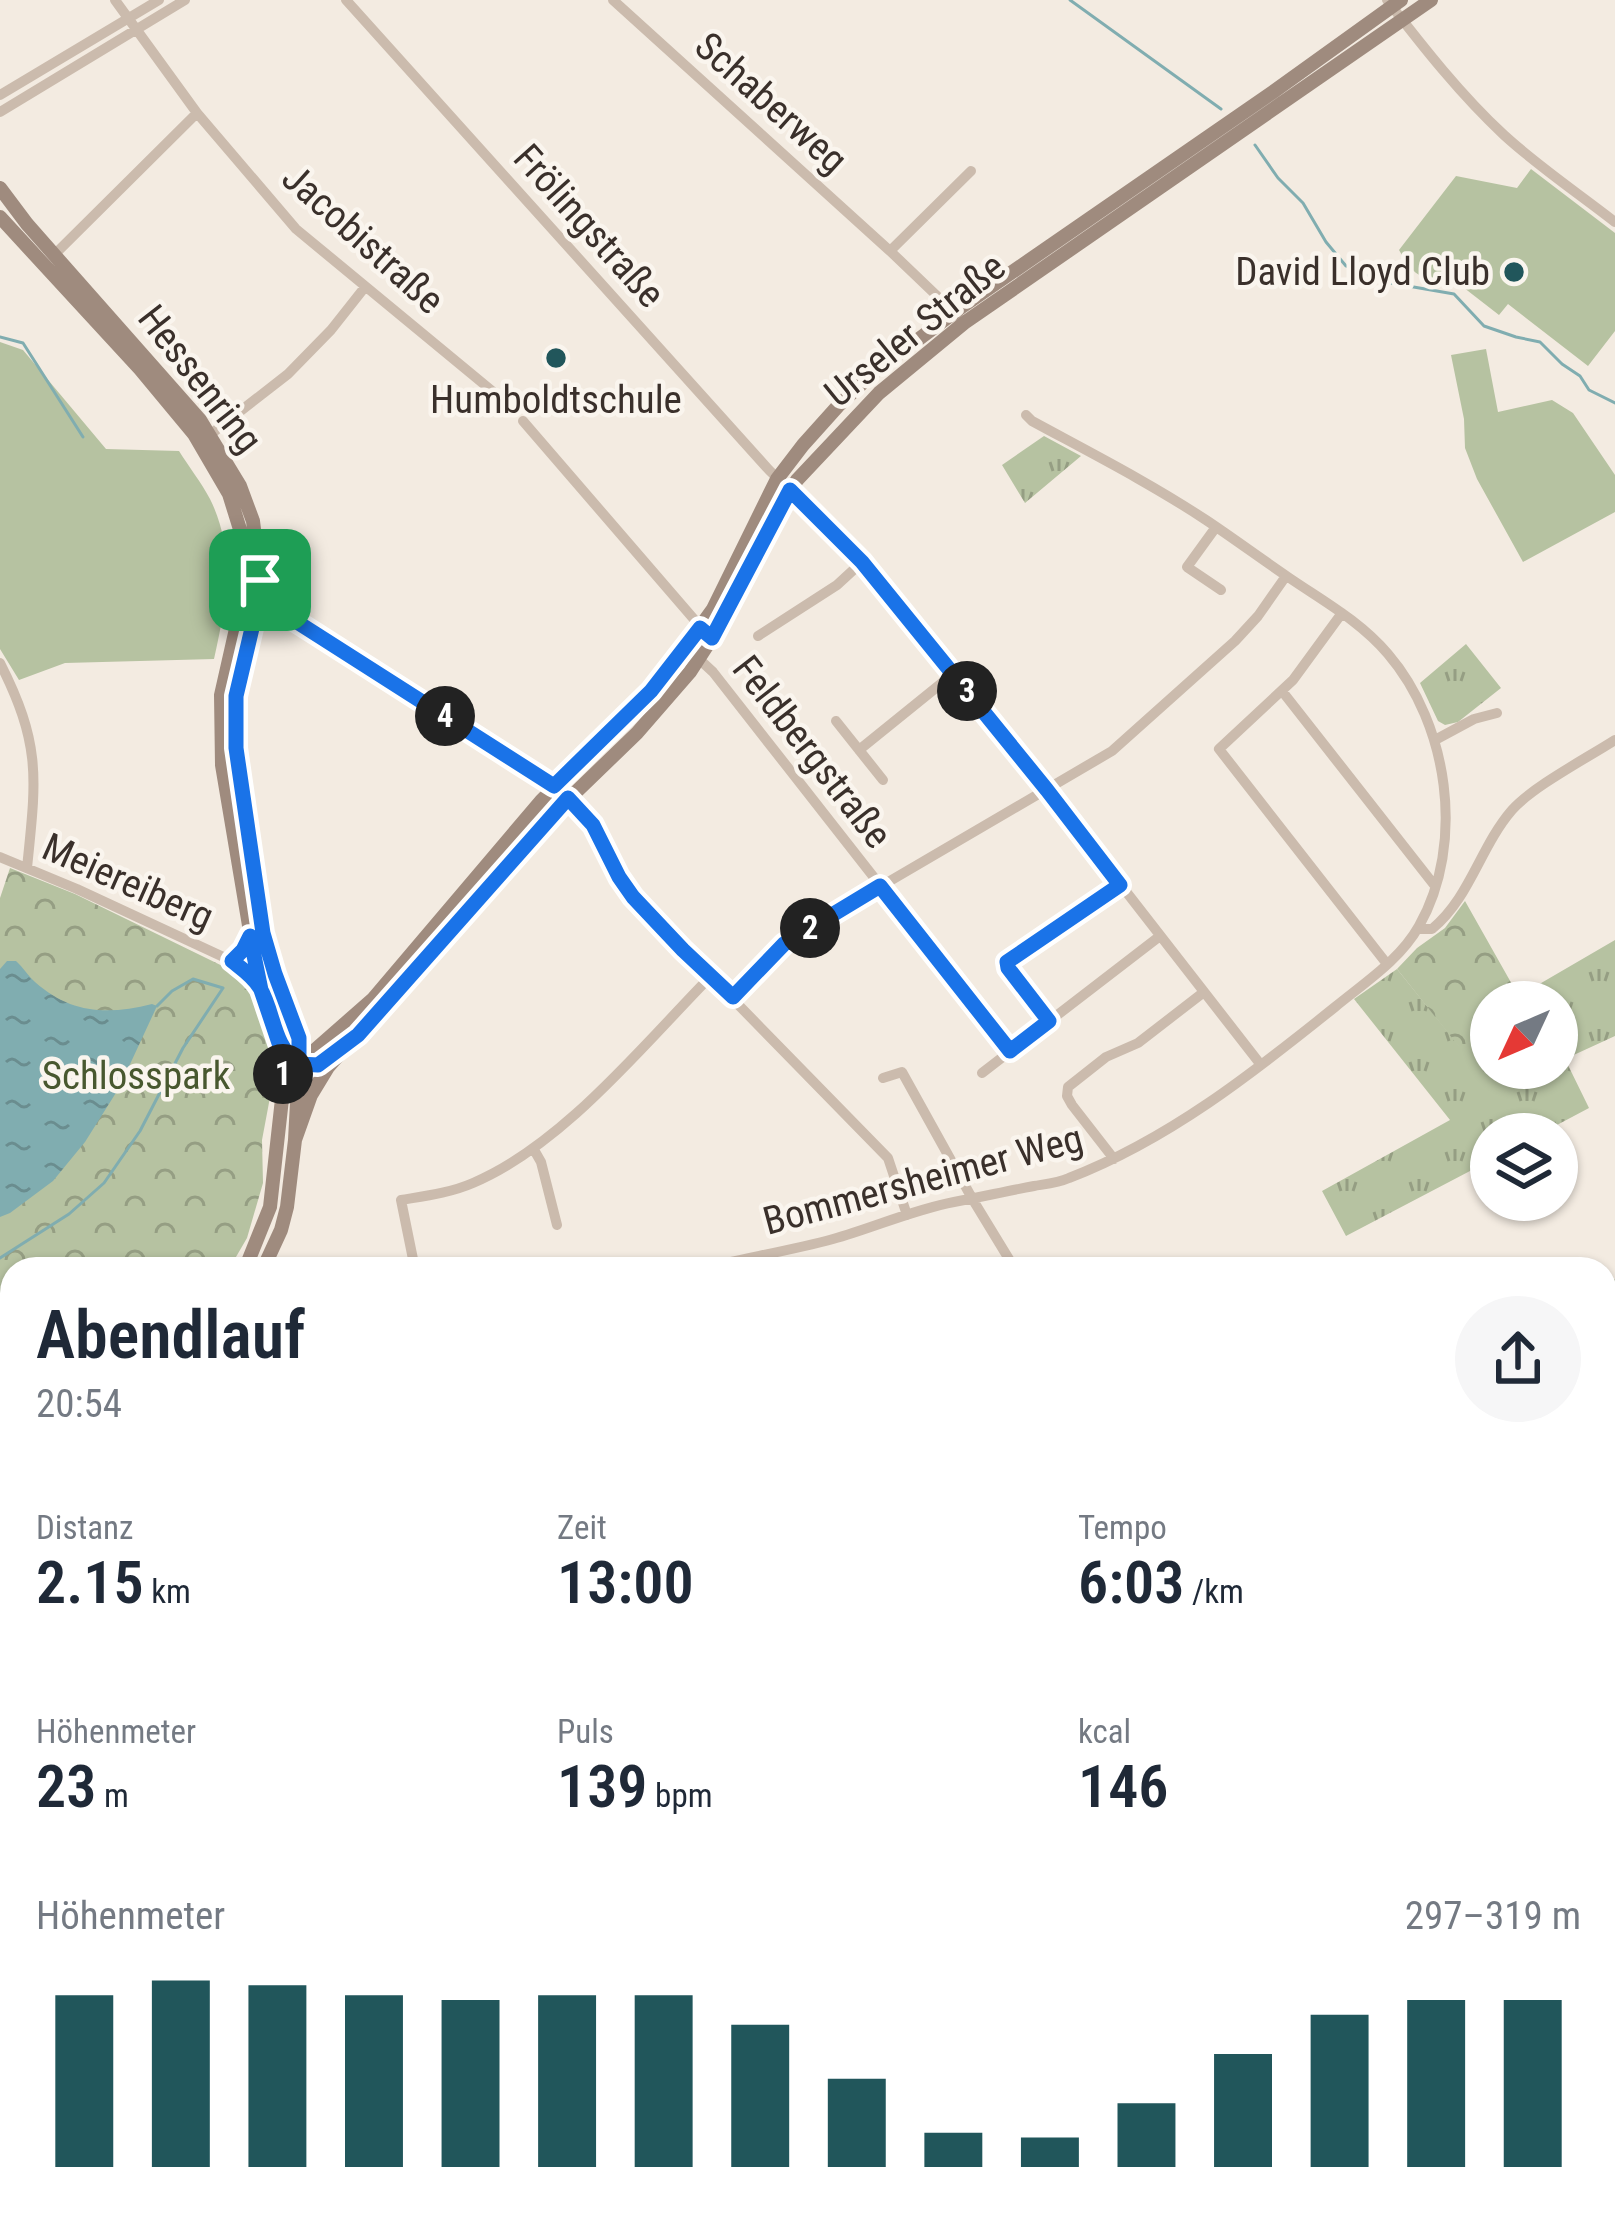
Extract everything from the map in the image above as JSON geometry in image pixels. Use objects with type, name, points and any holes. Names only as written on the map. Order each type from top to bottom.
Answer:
[{"type":"street","name":"Jacobistraße","points":[[115,0],[196,113],[296,229],[497,395]]},
{"type":"street","points":[[0,112],[132,24],[159,0]]},
{"type":"street","points":[[0,95],[184,0]]},
{"type":"street","name":"Frölingstraße","points":[[346,0],[777,478],[862,562],[1261,1065]]},
{"type":"street","name":"Schaberweg","points":[[613,0],[959,318]]},
{"type":"street","name":"Urseler Straße","points":[[295,1140],[317,1082],[568,798],[637,733],[700,660],[706,633],[777,478],[838,406],[872,374],[1432,0]]},
{"type":"street","points":[[1394,2],[1403,21],[1461,92],[1506,136],[1615,222]]},
{"type":"street","name":"Urseler Straße","points":[[284,1090],[299,1064],[373,999],[554,786],[706,633],[790,490],[879,393],[959,318],[1394,2]]},
{"type":"street","points":[[54,255],[196,113]]},
{"type":"street","points":[[890,251],[971,171]]},
{"type":"street","name":"Hessenring","points":[[0,188],[211,434],[253,521],[260,580],[236,696],[236,748],[263,933],[299,1038],[295,1140]]},
{"type":"street","name":"Hessenring","points":[[0,217],[194,434],[234,507],[243,538],[245,590],[221,695],[222,765],[250,936],[280,1046],[284,1090]]},
{"type":"street","points":[[211,434],[288,374],[365,286]]},
{"type":"street","points":[[1026,415],[1216,527],[1342,613],[1373,638],[1406,678],[1435,740],[1445,812],[1435,886],[1418,928],[1432,929],[1448,914],[1516,806],[1615,740]]},
{"type":"street","points":[[523,421],[706,633]]},
{"type":"street","points":[[1216,527],[1187,567],[1221,590]]},
{"type":"street","points":[[758,636],[837,585],[862,562]]},
{"type":"street","points":[[733,997],[784,944],[1112,751],[1248,628],[1286,576]]},
{"type":"street","points":[[260,580],[297,622],[568,798],[593,825],[633,897],[888,1158],[907,1215]]},
{"type":"street","points":[[1342,613],[1297,676],[1219,749],[1387,964]]},
{"type":"street","points":[[253,624],[269,616],[297,622]]},
{"type":"street","name":"Feldbergstraße","points":[[700,660],[1010,1051]]},
{"type":"street","points":[[0,663],[21,706],[34,761],[27,868]]},
{"type":"street","points":[[859,750],[953,674]]},
{"type":"street","points":[[1282,691],[1435,886]]},
{"type":"street","points":[[1435,740],[1474,719],[1497,713]]},
{"type":"street","points":[[836,722],[883,780]]},
{"type":"street","name":"Meiereiberg","points":[[0,857],[232,961],[261,990]]},
{"type":"street","points":[[1049,1021],[1007,962],[1120,885]]},
{"type":"street","name":"Bommersheimer Weg","points":[[754,1257],[834,1239],[907,1215],[1065,1180],[1114,1159],[1198,1111],[1261,1065],[1387,964],[1418,928]]},
{"type":"street","name":"Meiereiberg","points":[[232,961],[250,936]]},
{"type":"street","points":[[982,1073],[1160,936]]},
{"type":"street","points":[[412,1257],[400,1200],[477,1182],[532,1148],[580,1109],[711,976]]},
{"type":"street","points":[[1114,1159],[1072,1105],[1068,1087],[1204,992]]},
{"type":"street","points":[[294,1024],[317,1034],[336,1033]]},
{"type":"street","name":"Urseler Straße","points":[[299,1064],[318,1065],[358,1035]]},
{"type":"street","points":[[280,1046],[299,1064]]},
{"type":"street","points":[[883,1078],[902,1072],[916,1060]]},
{"type":"street","points":[[902,1072],[1008,1257]]},
{"type":"street","points":[[250,1257],[271,1207],[284,1090]]},
{"type":"street","points":[[268,1257],[287,1207],[295,1140]]},
{"type":"street","points":[[532,1148],[541,1162],[557,1225]]},
{"type":"green space","name":"David Lloyd Club","points":[[1531,169],[1615,233],[1615,331],[1588,366],[1508,304],[1499,315],[1450,277],[1419,275],[1399,250],[1456,176],[1517,188]]},
{"type":"green space","points":[[0,342],[23,350],[106,449],[179,451],[210,499],[223,538],[225,598],[214,659],[65,663],[19,680],[0,649]]},
{"type":"green space","points":[[1486,349],[1498,412],[1552,400],[1573,413],[1615,475],[1615,512],[1523,562],[1465,448],[1451,355]]},
{"type":"green space","points":[[1044,436],[1081,456],[1025,503],[1002,465]]},
{"type":"green space","points":[[1466,644],[1501,688],[1458,722],[1445,725],[1438,721],[1420,683]]},
{"type":"green space","name":"Schlosspark","points":[[10,868],[75,894],[243,976],[252,991],[274,1076],[262,1140],[263,1183],[247,1238],[236,1257],[0,1257],[0,898]]},
{"type":"green space","points":[[1465,901],[1510,981],[1470,981],[1470,1043],[1460,1048],[1397,969],[1445,928]]},
{"type":"green space","points":[[1615,940],[1615,1036],[1578,1053],[1578,981],[1545,981]]},
{"type":"green space","points":[[1397,969],[1460,1047],[1470,1042],[1470,1089],[1578,1086],[1589,1108],[1578,1114],[1470,1113],[1470,1171],[1346,1236],[1322,1191],[1450,1120],[1354,999]]},
{"type":"water","points":[[7,961],[16,961],[49,993],[76,1006],[120,1010],[157,1006],[119,1088],[85,1142],[53,1181],[0,1217],[0,969]]},
{"type":"waterway","points":[[1070,0],[1221,109]]},
{"type":"waterway","points":[[1255,145],[1346,266],[1379,281],[1454,294],[1484,326],[1540,342],[1580,376],[1589,390],[1615,403]]},
{"type":"waterway","points":[[0,337],[23,343],[83,437]]},
{"type":"waterway","points":[[2,1257],[69,1214],[104,1183],[140,1131],[183,1048],[223,988],[193,979],[157,1006]]},
{"type":"place","name":"David Lloyd Club","points":[[1514,272]]},
{"type":"place","name":"Humboldtschule","points":[[556,358]]},
{"type":"route","points":[[260,580],[236,696],[236,748],[263,933],[299,1038],[299,1064],[280,1046],[261,990],[232,961],[250,936],[280,1046],[284,1090],[299,1064],[318,1065],[358,1035],[568,798],[593,825],[633,897],[733,997],[784,944],[880,886],[1010,1051],[1049,1021],[1007,962],[1120,885],[862,562],[790,490],[712,638],[700,628],[651,691],[554,786],[297,622],[260,580]]}]
